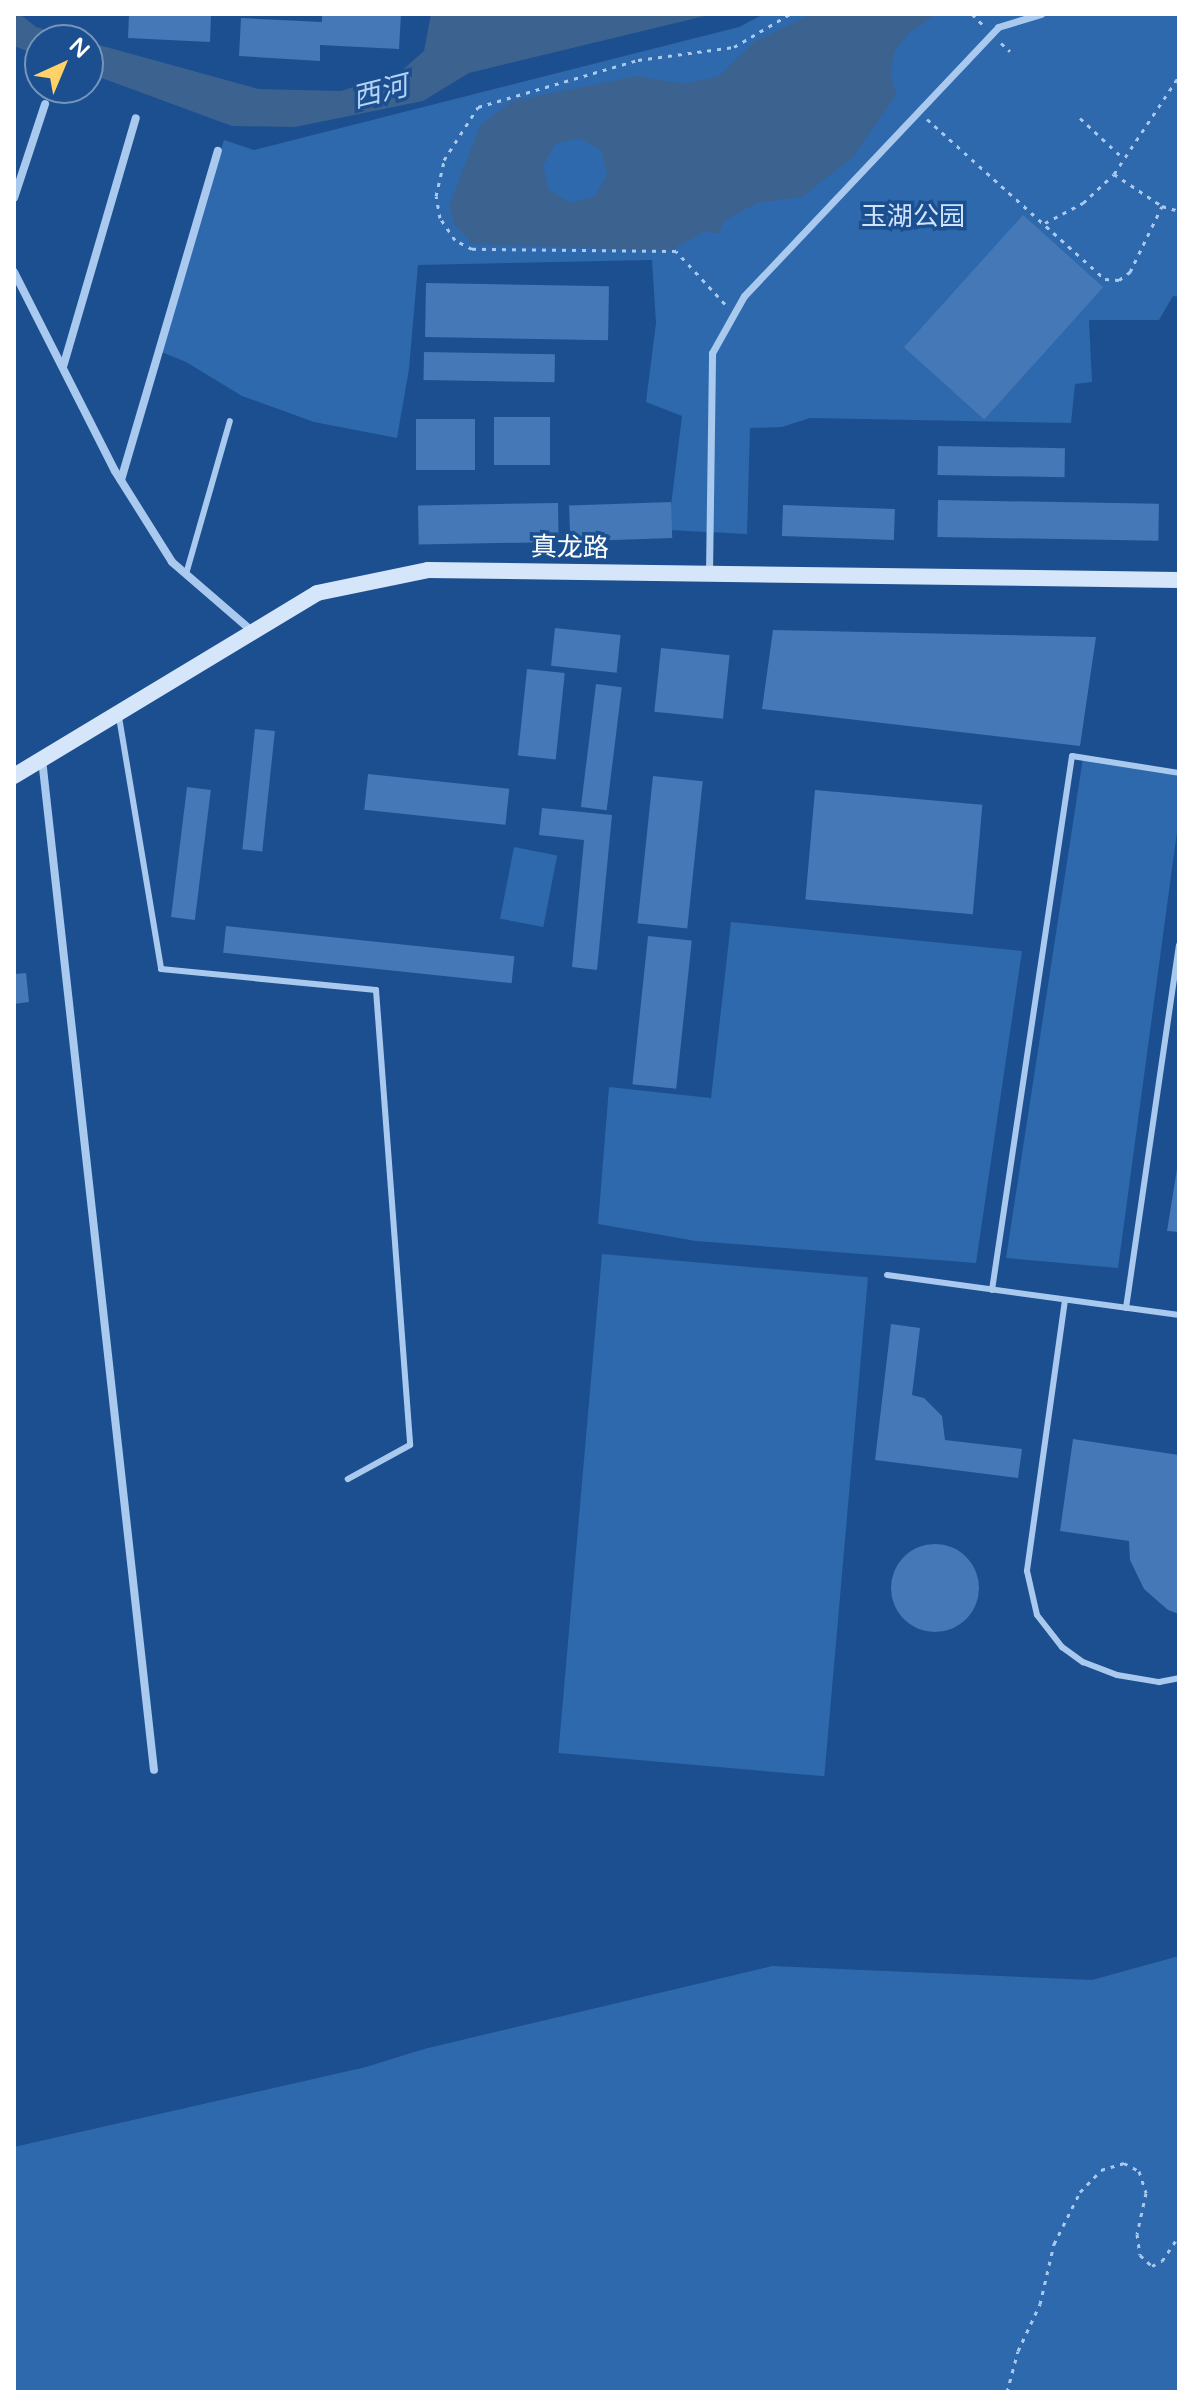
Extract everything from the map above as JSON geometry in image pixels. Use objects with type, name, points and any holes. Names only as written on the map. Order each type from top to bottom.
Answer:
[{"type":"main road","name":"真龙路","points":[[14,776],[317,593],[428,570],[1179,580]]},
{"type":"street","points":[[709,573],[712,353],[744,296],[998,27],[1041,14]]},
{"type":"street","points":[[14,198],[45,104]]},
{"type":"street","points":[[63,367],[136,118]]},
{"type":"street","points":[[121,480],[218,151]]},
{"type":"street","points":[[14,272],[121,480],[172,562],[253,632]]},
{"type":"street","points":[[41,758],[154,1770]]},
{"type":"lane","points":[[186,574],[230,421]]},
{"type":"lane","points":[[118,714],[161,969],[376,990],[410,1445],[348,1479]]},
{"type":"lane","points":[[992,1290],[1072,756],[1179,773]]},
{"type":"lane","points":[[1126,1308],[1179,945]]},
{"type":"lane","points":[[887,1275],[1179,1315]]},
{"type":"lane","points":[[1065,1300],[1027,1571],[1037,1615],[1062,1647],[1083,1662],[1131,1678],[1159,1682],[1179,1678]]},
{"type":"path","points":[[734,313],[676,251],[472,249],[455,240],[440,218],[436,196],[444,160],[478,107],[638,60],[734,47],[790,14]]},
{"type":"path","points":[[1045,223],[1083,203],[1114,174],[1179,76]]},
{"type":"path","points":[[918,111],[1099,275],[1119,280],[1130,272],[1162,206]]},
{"type":"path","points":[[1080,118],[1124,160]]},
{"type":"path","points":[[1114,174],[1162,206],[1179,211]]},
{"type":"path","points":[[1007,2392],[1018,2351],[1040,2304],[1054,2244],[1080,2192],[1101,2170],[1124,2163],[1139,2171],[1146,2193],[1137,2234],[1140,2255],[1152,2266],[1162,2261],[1179,2236]]},
{"type":"green space","name":"玉湖公园","points":[[764,14],[1179,14],[1179,297],[1173,296],[1159,320],[1089,320],[1092,382],[1075,384],[1071,423],[810,418],[782,427],[750,428],[747,534],[668,530],[682,416],[646,402],[656,323],[652,260],[418,265],[409,369],[397,438],[314,422],[242,396],[186,362],[159,351],[224,140],[254,150],[739,27]]},
{"type":"green space","points":[[1083,758],[1179,773],[1179,817],[1118,1268],[1006,1258]]},
{"type":"green space","points":[[514,847],[557,855],[543,927],[500,919]]},
{"type":"green space","points":[[731,922],[1022,951],[976,1263],[696,1241],[598,1224],[609,1087],[711,1098]]},
{"type":"green space","points":[[602,1254],[868,1277],[824,1776],[558,1753]]},
{"type":"green space","points":[[1179,1956],[1179,2392],[14,2392],[14,2147],[366,2067],[424,2049],[772,1966],[1092,1980]]},
{"type":"water","points":[[14,14],[20,14],[32,24],[24,24],[24,50],[14,46]]},
{"type":"water","name":"西河","points":[[431,14],[713,14],[469,73],[423,101],[295,127],[232,126],[104,79],[104,46],[259,89],[341,91],[399,73],[424,51]]},
{"type":"water","points":[[811,14],[937,14],[910,32],[894,52],[891,78],[897,94],[853,157],[802,197],[757,203],[724,221],[719,233],[704,232],[669,251],[472,244],[455,225],[449,206],[480,126],[512,101],[637,76],[684,84],[719,76],[754,42]],"holes":[[[579,138],[601,150],[607,174],[595,196],[571,203],[549,190],[543,166],[555,144]]]},
{"type":"building","points":[[129,14],[211,14],[210,42],[128,38]]},
{"type":"building","points":[[322,14],[401,14],[399,49],[320,45],[320,61],[239,56],[241,18],[322,22]]},
{"type":"building","points":[[1023,215],[1103,287],[984,420],[904,347]]},
{"type":"building","points":[[426,283],[609,286],[608,340],[425,337]]},
{"type":"building","points":[[424,352],[555,354],[554,382],[424,380]]},
{"type":"building","points":[[494,417],[550,417],[550,465],[494,465]]},
{"type":"building","points":[[416,419],[475,419],[475,470],[416,470]]},
{"type":"building","points":[[938,446],[1065,448],[1064,477],[937,475]]},
{"type":"building","points":[[938,500],[1159,504],[1158,541],[937,537]]},
{"type":"building","points":[[671,502],[672,538],[570,542],[569,506]]},
{"type":"building","points":[[558,503],[559,542],[419,544],[418,505]]},
{"type":"building","points":[[783,505],[895,509],[894,540],[782,536]]},
{"type":"building","points":[[555,628],[621,635],[617,673],[551,666]]},
{"type":"building","points":[[773,630],[1096,637],[1080,746],[762,709]]},
{"type":"building","points":[[661,648],[730,655],[723,719],[654,712]]},
{"type":"building","points":[[527,669],[565,673],[556,759],[518,756]]},
{"type":"building","points":[[596,684],[622,687],[607,810],[581,807]]},
{"type":"building","points":[[255,729],[275,731],[262,851],[242,849]]},
{"type":"building","points":[[368,774],[509,789],[505,825],[364,810]]},
{"type":"building","points":[[653,776],[703,781],[687,928],[638,923]]},
{"type":"building","points":[[187,787],[211,790],[195,920],[171,917]]},
{"type":"building","points":[[815,790],[982,805],[973,914],[805,900]]},
{"type":"building","points":[[542,808],[612,815],[597,970],[572,967],[584,840],[539,835]]},
{"type":"building","points":[[226,926],[514,956],[512,983],[223,953]]},
{"type":"building","points":[[648,936],[692,941],[676,1089],[632,1084]]},
{"type":"building","points":[[26,973],[29,1002],[14,1004],[14,974]]},
{"type":"building","points":[[1179,1169],[1179,1232],[1167,1231]]},
{"type":"building","points":[[891,1324],[920,1328],[912,1395],[924,1398],[942,1416],[945,1440],[1022,1449],[1018,1478],[875,1460]]},
{"type":"building","points":[[1073,1439],[1179,1455],[1179,1614],[1168,1610],[1144,1589],[1130,1560],[1129,1541],[1060,1531]]},
{"type":"building","points":[[935,1544],[952,1547],[966,1557],[976,1571],[979,1588],[976,1605],[966,1619],[952,1629],[935,1632],[918,1629],[904,1619],[894,1605],[891,1588],[894,1571],[904,1557],[918,1547]]}]
